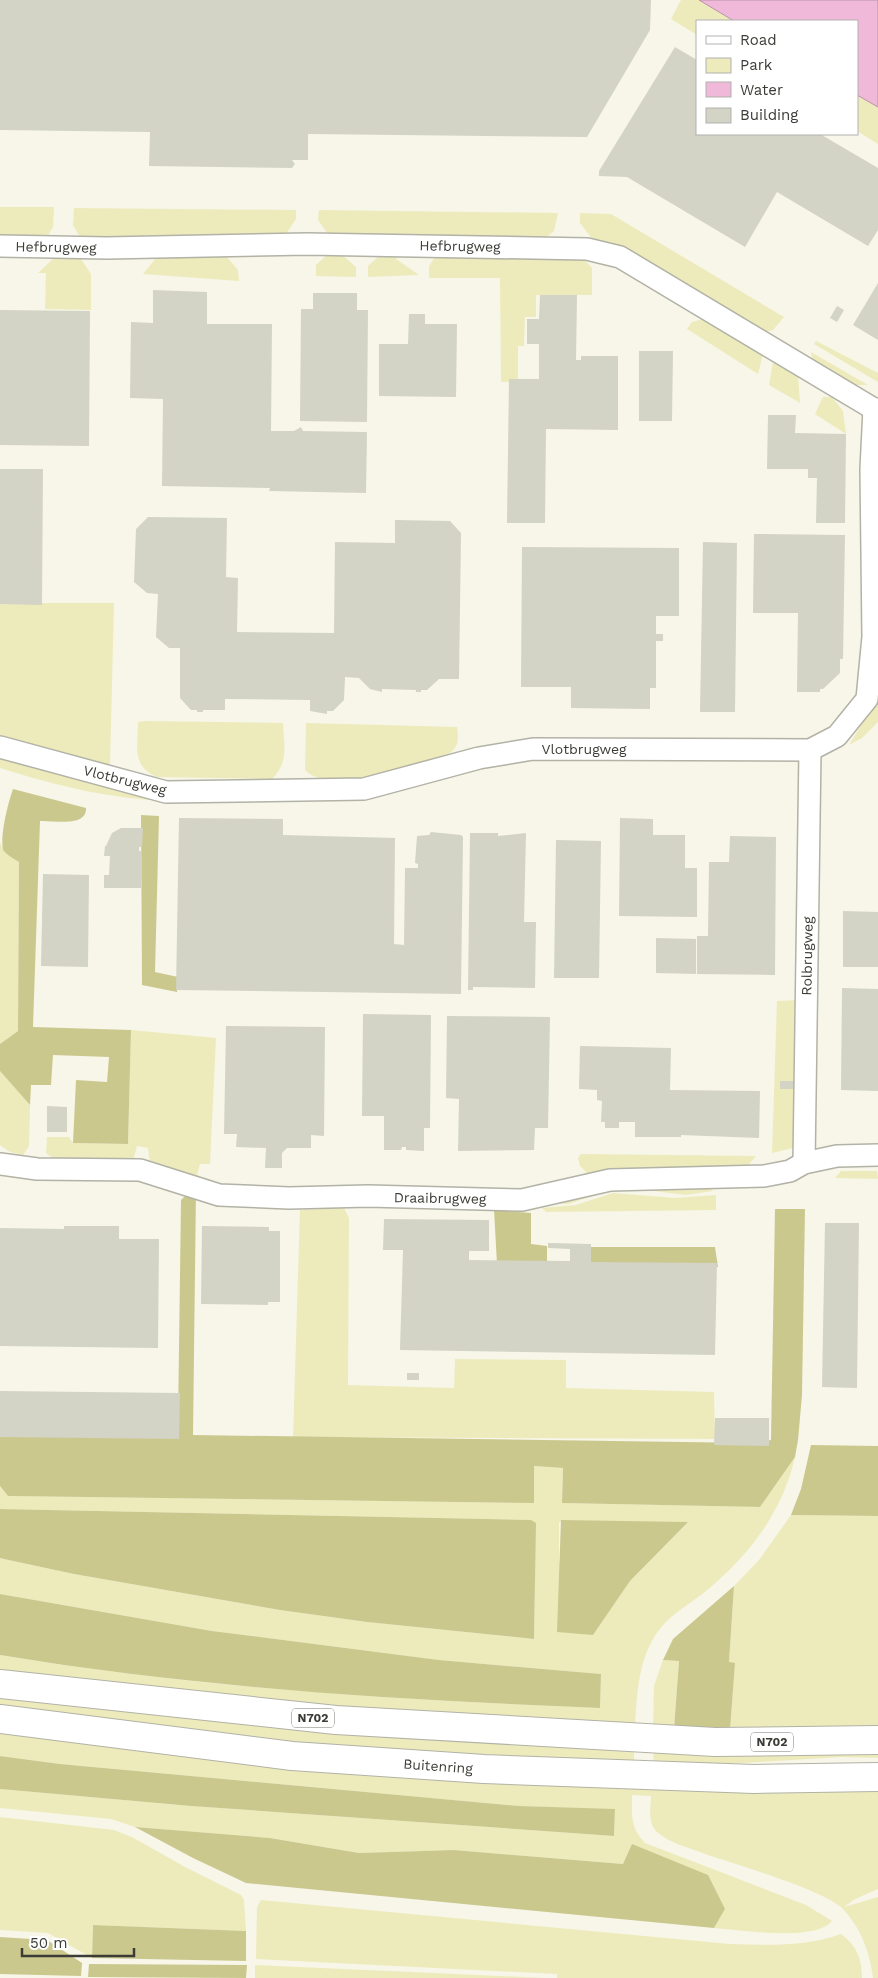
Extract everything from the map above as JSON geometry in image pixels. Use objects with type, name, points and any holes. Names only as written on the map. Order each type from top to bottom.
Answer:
[{"type":"highway","name":"N702","points":[[0,1684],[336,1720],[715,1742],[878,1740]]},
{"type":"highway","name":"Buitenring","points":[[0,1719],[292,1756],[484,1769],[754,1779],[878,1776]]},
{"type":"street","name":"Hefbrugweg","points":[[0,246],[107,248],[307,244],[587,249],[620,257],[876,409]]},
{"type":"street","name":"Vlotbrugweg","points":[[0,747],[166,792],[364,790],[478,758],[533,749],[810,750],[836,736],[867,700],[873,637],[871,469],[876,409]]},
{"type":"street","name":"Rolbrugweg","points":[[804,1163],[810,750]]},
{"type":"street","name":"Draaibrugweg","points":[[0,1164],[37,1169],[140,1170],[219,1195],[289,1198],[368,1196],[522,1200],[610,1180],[764,1176],[790,1171],[804,1163],[837,1156],[878,1154]]},
{"type":"green space","points":[[681,0],[699,0],[732,20],[696,20],[696,34],[671,19]]},
{"type":"green space","points":[[858,96],[878,107],[878,144],[858,132]]},
{"type":"green space","points":[[0,207],[54,207],[53,227],[46,239],[0,239]]},
{"type":"green space","points":[[74,208],[296,210],[296,219],[284,237],[81,239],[73,225]]},
{"type":"green space","points":[[319,210],[558,213],[554,231],[544,239],[330,237],[318,220]]},
{"type":"green space","points":[[580,213],[611,214],[784,317],[773,330],[761,333],[610,243],[593,240],[580,223]]},
{"type":"green space","points":[[381,254],[397,254],[396,259],[419,275],[368,277],[368,266]]},
{"type":"green space","points":[[437,254],[582,257],[592,268],[592,295],[536,295],[536,317],[525,317],[524,346],[518,346],[518,382],[501,382],[500,278],[429,278],[429,266]]},
{"type":"green space","points":[[327,255],[342,255],[356,267],[356,277],[316,276],[316,265]]},
{"type":"green space","points":[[226,256],[238,270],[239,281],[143,274],[156,258]]},
{"type":"green space","points":[[55,257],[81,259],[91,274],[91,310],[45,309],[46,273],[38,273]]},
{"type":"green space","points":[[703,319],[763,354],[758,374],[687,329],[692,322]]},
{"type":"green space","points":[[816,341],[878,373],[878,382],[814,344]]},
{"type":"green space","points":[[811,352],[868,385],[847,385],[814,365]]},
{"type":"green space","points":[[773,361],[798,376],[800,403],[769,385]]},
{"type":"green space","points":[[823,397],[832,397],[843,411],[846,434],[815,414]]},
{"type":"green space","points":[[0,603],[114,603],[110,765],[0,735]]},
{"type":"green space","points":[[878,685],[878,722],[862,738],[849,745],[871,709]]},
{"type":"green space","points":[[138,722],[283,723],[283,760],[272,779],[157,777],[143,767],[138,754]]},
{"type":"green space","points":[[306,723],[457,727],[458,739],[453,750],[439,758],[369,776],[331,780],[316,777],[305,770]]},
{"type":"green space","points":[[0,752],[77,776],[84,781],[174,801],[108,795],[43,781],[0,768]]},
{"type":"green space","points":[[0,842],[3,850],[19,862],[18,1031],[0,1044]]},
{"type":"green space","points":[[800,1000],[793,1148],[772,1153],[777,1001]]},
{"type":"green space","points":[[131,1030],[216,1038],[210,1164],[200,1164],[197,1175],[210,1180],[205,1183],[150,1164],[148,1148],[137,1146],[134,1157],[129,1163],[58,1162],[46,1153],[47,1137],[69,1137],[73,1143],[128,1144]]},
{"type":"green space","points":[[0,1071],[30,1105],[29,1146],[23,1155],[10,1152],[0,1145]]},
{"type":"green space","points":[[581,1154],[756,1156],[744,1170],[589,1175],[580,1166],[578,1158]]},
{"type":"green space","points":[[841,1171],[877,1171],[878,1179],[835,1178]]},
{"type":"green space","points":[[704,1183],[713,1191],[685,1195],[639,1189],[614,1189],[568,1204],[546,1203],[601,1186]]},
{"type":"green space","points":[[613,1193],[675,1198],[716,1195],[716,1210],[546,1212],[542,1208],[576,1205]]},
{"type":"green space","points":[[344,1208],[349,1218],[348,1385],[454,1388],[455,1359],[566,1360],[566,1388],[714,1392],[715,1439],[293,1437],[300,1210]]},
{"type":"green space","points":[[795,1457],[782,1496],[773,1514],[750,1547],[722,1577],[669,1619],[652,1641],[640,1677],[635,1728],[350,1711],[0,1672],[0,1655],[149,1676],[299,1691],[449,1701],[600,1708],[601,1674],[439,1660],[212,1631],[0,1594],[0,1558],[74,1574],[280,1610],[367,1622],[534,1639],[535,1587],[531,1520],[0,1509],[0,1486],[8,1496],[533,1503],[533,1466],[563,1468],[562,1503],[760,1507]],"holes":[[[559,1522],[687,1523],[630,1581],[593,1635],[559,1561]]]},
{"type":"green space","points":[[791,1515],[878,1516],[878,1731],[730,1730],[735,1663],[729,1663],[734,1586],[759,1560]]},
{"type":"green space","points":[[663,1660],[679,1661],[674,1729],[653,1729],[654,1686]]},
{"type":"green space","points":[[0,1689],[634,1745],[634,1765],[297,1743],[0,1709]]},
{"type":"green space","points":[[0,1727],[878,1791],[878,1889],[855,1899],[844,1907],[878,1897],[878,1978],[873,1978],[870,1959],[864,1941],[855,1924],[843,1909],[818,1894],[799,1886],[667,1839],[657,1832],[652,1824],[650,1815],[651,1796],[632,1795],[634,1826],[645,1843],[806,1905],[832,1921],[823,1927],[794,1933],[714,1928],[725,1909],[633,1845],[623,1864],[454,1850],[359,1853],[270,1838],[135,1827],[111,1819],[0,1808],[0,1789],[191,1806],[614,1836],[615,1810],[519,1806],[60,1764],[0,1756]]},
{"type":"green space","points":[[653,1746],[878,1748],[878,1758],[843,1757],[673,1767],[654,1766]]},
{"type":"green space","points":[[0,1817],[114,1830],[132,1837],[185,1867],[241,1895],[244,1900],[246,1931],[93,1925],[92,1958],[48,1933],[0,1930]]},
{"type":"green space","points":[[261,1900],[730,1944],[772,1945],[800,1943],[841,1934],[858,1953],[862,1978],[557,1978],[557,1974],[256,1959],[257,1907]]},
{"type":"green space","points":[[255,1965],[545,1978],[255,1978]]},
{"type":"shaded area","points":[[13,789],[86,808],[85,814],[75,821],[40,821],[33,1027],[131,1030],[128,1144],[73,1143],[76,1080],[107,1082],[109,1057],[53,1055],[51,1085],[31,1085],[30,1105],[0,1071],[0,1044],[18,1031],[19,862],[3,850],[2,844],[5,819]]},
{"type":"shaded area","points":[[141,815],[159,816],[155,972],[178,977],[177,992],[142,985]]},
{"type":"shaded area","points":[[196,1190],[193,1435],[754,1443],[771,1440],[775,1209],[805,1209],[802,1395],[795,1457],[760,1507],[562,1503],[563,1468],[534,1466],[534,1503],[8,1496],[0,1486],[0,1420],[178,1423],[181,1200],[190,1191]]},
{"type":"shaded area","points":[[494,1210],[531,1213],[531,1244],[547,1246],[547,1263],[497,1264]]},
{"type":"shaded area","points":[[590,1247],[715,1247],[718,1267],[591,1265]]},
{"type":"shaded area","points":[[811,1445],[878,1446],[878,1516],[791,1515],[801,1489]]},
{"type":"shaded area","points":[[0,1509],[531,1520],[536,1523],[534,1639],[367,1622],[280,1610],[74,1574],[4,1559],[0,1558]]},
{"type":"shaded area","points":[[561,1520],[688,1522],[630,1581],[593,1635],[557,1632]]},
{"type":"shaded area","points":[[734,1586],[729,1662],[735,1663],[730,1730],[674,1729],[679,1661],[663,1660],[673,1639]]},
{"type":"shaded area","points":[[0,1594],[212,1631],[439,1660],[601,1674],[600,1708],[300,1691],[150,1676],[0,1655]]},
{"type":"shaded area","points":[[0,1756],[60,1764],[519,1806],[615,1809],[614,1836],[191,1806],[0,1789]]},
{"type":"shaded area","points":[[135,1827],[270,1838],[359,1853],[454,1850],[623,1864],[632,1844],[708,1875],[725,1909],[714,1928],[246,1883],[193,1858]]},
{"type":"shaded area","points":[[93,1925],[246,1931],[246,1961],[92,1958]]},
{"type":"shaded area","points":[[0,1937],[47,1940],[82,1963],[81,1976],[0,1974]]},
{"type":"shaded area","points":[[89,1964],[247,1965],[246,1978],[88,1977]]},
{"type":"water","points":[[699,0],[878,0],[878,107],[858,96],[858,20],[732,20]]},
{"type":"building","points":[[0,0],[651,0],[650,30],[587,137],[308,134],[308,160],[292,160],[295,164],[292,168],[149,166],[150,132],[0,130]]},
{"type":"building","points":[[675,47],[696,59],[696,135],[822,135],[878,168],[878,230],[868,246],[777,192],[745,247],[627,177],[599,176],[599,171]]},
{"type":"building","points":[[878,283],[878,340],[853,325]]},
{"type":"building","points":[[153,290],[207,292],[207,324],[272,324],[271,431],[294,431],[301,427],[303,431],[367,432],[366,493],[269,491],[270,488],[162,486],[163,399],[130,398],[131,322],[153,323]]},
{"type":"building","points":[[313,293],[357,293],[357,310],[368,310],[367,422],[300,421],[301,309],[313,309]]},
{"type":"building","points":[[540,295],[577,295],[576,360],[581,360],[581,356],[618,356],[618,430],[546,429],[545,523],[507,523],[509,379],[539,379],[539,344],[527,344],[527,319],[539,319]]},
{"type":"building","points":[[837,306],[844,310],[837,322],[830,318]]},
{"type":"building","points":[[0,310],[90,311],[89,446],[0,445]]},
{"type":"building","points":[[409,314],[425,314],[425,324],[457,324],[456,397],[379,396],[379,344],[408,344]]},
{"type":"building","points":[[639,351],[673,351],[672,421],[639,421]]},
{"type":"building","points":[[768,415],[796,415],[795,433],[846,434],[845,523],[816,523],[817,478],[808,478],[808,469],[767,469]]},
{"type":"building","points":[[0,469],[43,469],[42,605],[0,604]]},
{"type":"building","points":[[148,517],[227,518],[226,577],[238,578],[237,632],[334,633],[335,542],[395,543],[395,520],[450,521],[461,533],[459,679],[439,679],[427,690],[421,690],[421,692],[416,692],[416,690],[382,689],[382,692],[370,689],[359,678],[345,677],[344,700],[333,711],[327,711],[327,714],[310,711],[310,700],[225,699],[225,710],[203,710],[203,712],[197,712],[197,710],[191,710],[180,698],[180,648],[169,648],[156,637],[158,594],[147,593],[134,582],[136,529]]},
{"type":"building","points":[[754,534],[845,535],[843,659],[840,659],[840,673],[823,689],[820,689],[820,692],[797,692],[798,613],[753,613]]},
{"type":"building","points":[[703,542],[737,543],[735,712],[700,712]]},
{"type":"building","points":[[522,547],[679,548],[679,616],[656,616],[656,634],[663,634],[663,641],[656,641],[656,688],[650,688],[650,709],[571,708],[571,687],[521,687]]},
{"type":"building","points":[[179,818],[283,819],[283,835],[395,838],[394,944],[404,945],[405,868],[418,868],[418,864],[415,863],[417,836],[429,835],[431,832],[461,835],[463,837],[461,994],[176,990]]},
{"type":"building","points":[[620,818],[653,819],[653,835],[685,835],[685,868],[697,868],[697,917],[619,916]]},
{"type":"building","points":[[121,828],[143,828],[142,847],[139,847],[139,851],[142,851],[141,888],[104,888],[104,875],[109,875],[110,856],[104,856],[105,846],[112,833]]},
{"type":"building","points":[[470,833],[498,833],[498,836],[526,833],[524,922],[536,922],[535,988],[473,987],[473,990],[468,990]]},
{"type":"building","points":[[730,836],[776,837],[775,975],[697,974],[697,936],[708,936],[709,862],[729,862]]},
{"type":"building","points":[[556,840],[601,841],[599,978],[554,978]]},
{"type":"building","points":[[43,874],[89,875],[88,967],[41,966]]},
{"type":"building","points":[[843,911],[878,912],[878,967],[843,967]]},
{"type":"building","points":[[656,938],[696,939],[696,974],[656,973]]},
{"type":"building","points":[[842,988],[878,989],[878,1091],[841,1090]]},
{"type":"building","points":[[363,1014],[431,1015],[430,1128],[424,1128],[424,1151],[406,1150],[406,1147],[402,1147],[401,1150],[384,1150],[384,1116],[362,1116]]},
{"type":"building","points":[[447,1016],[550,1017],[548,1128],[535,1128],[534,1150],[458,1151],[459,1099],[446,1098]]},
{"type":"building","points":[[226,1026],[325,1027],[324,1136],[311,1135],[311,1148],[287,1148],[282,1153],[282,1168],[265,1168],[266,1148],[236,1147],[237,1134],[224,1134]]},
{"type":"building","points":[[580,1046],[671,1048],[670,1090],[760,1091],[759,1138],[681,1135],[681,1137],[635,1137],[635,1122],[619,1122],[619,1128],[605,1128],[605,1122],[601,1122],[602,1101],[597,1100],[597,1090],[579,1089]]},
{"type":"building","points":[[780,1081],[794,1081],[794,1089],[780,1089]]},
{"type":"building","points":[[47,1106],[67,1107],[67,1132],[47,1132]]},
{"type":"building","points":[[384,1219],[489,1220],[489,1251],[469,1251],[469,1260],[570,1261],[570,1249],[548,1248],[548,1243],[591,1244],[591,1262],[717,1263],[715,1355],[400,1350],[403,1250],[383,1250]]},
{"type":"building","points":[[825,1223],[859,1223],[857,1388],[822,1387]]},
{"type":"building","points":[[64,1226],[119,1226],[119,1239],[159,1239],[158,1348],[0,1346],[0,1228],[64,1229]]},
{"type":"building","points":[[202,1226],[269,1227],[269,1231],[280,1231],[280,1302],[268,1302],[268,1305],[201,1304]]},
{"type":"building","points":[[407,1373],[419,1373],[419,1380],[407,1380]]},
{"type":"building","points":[[0,1391],[180,1393],[179,1439],[0,1437]]},
{"type":"building","points":[[715,1418],[769,1418],[769,1446],[714,1445]]}]
